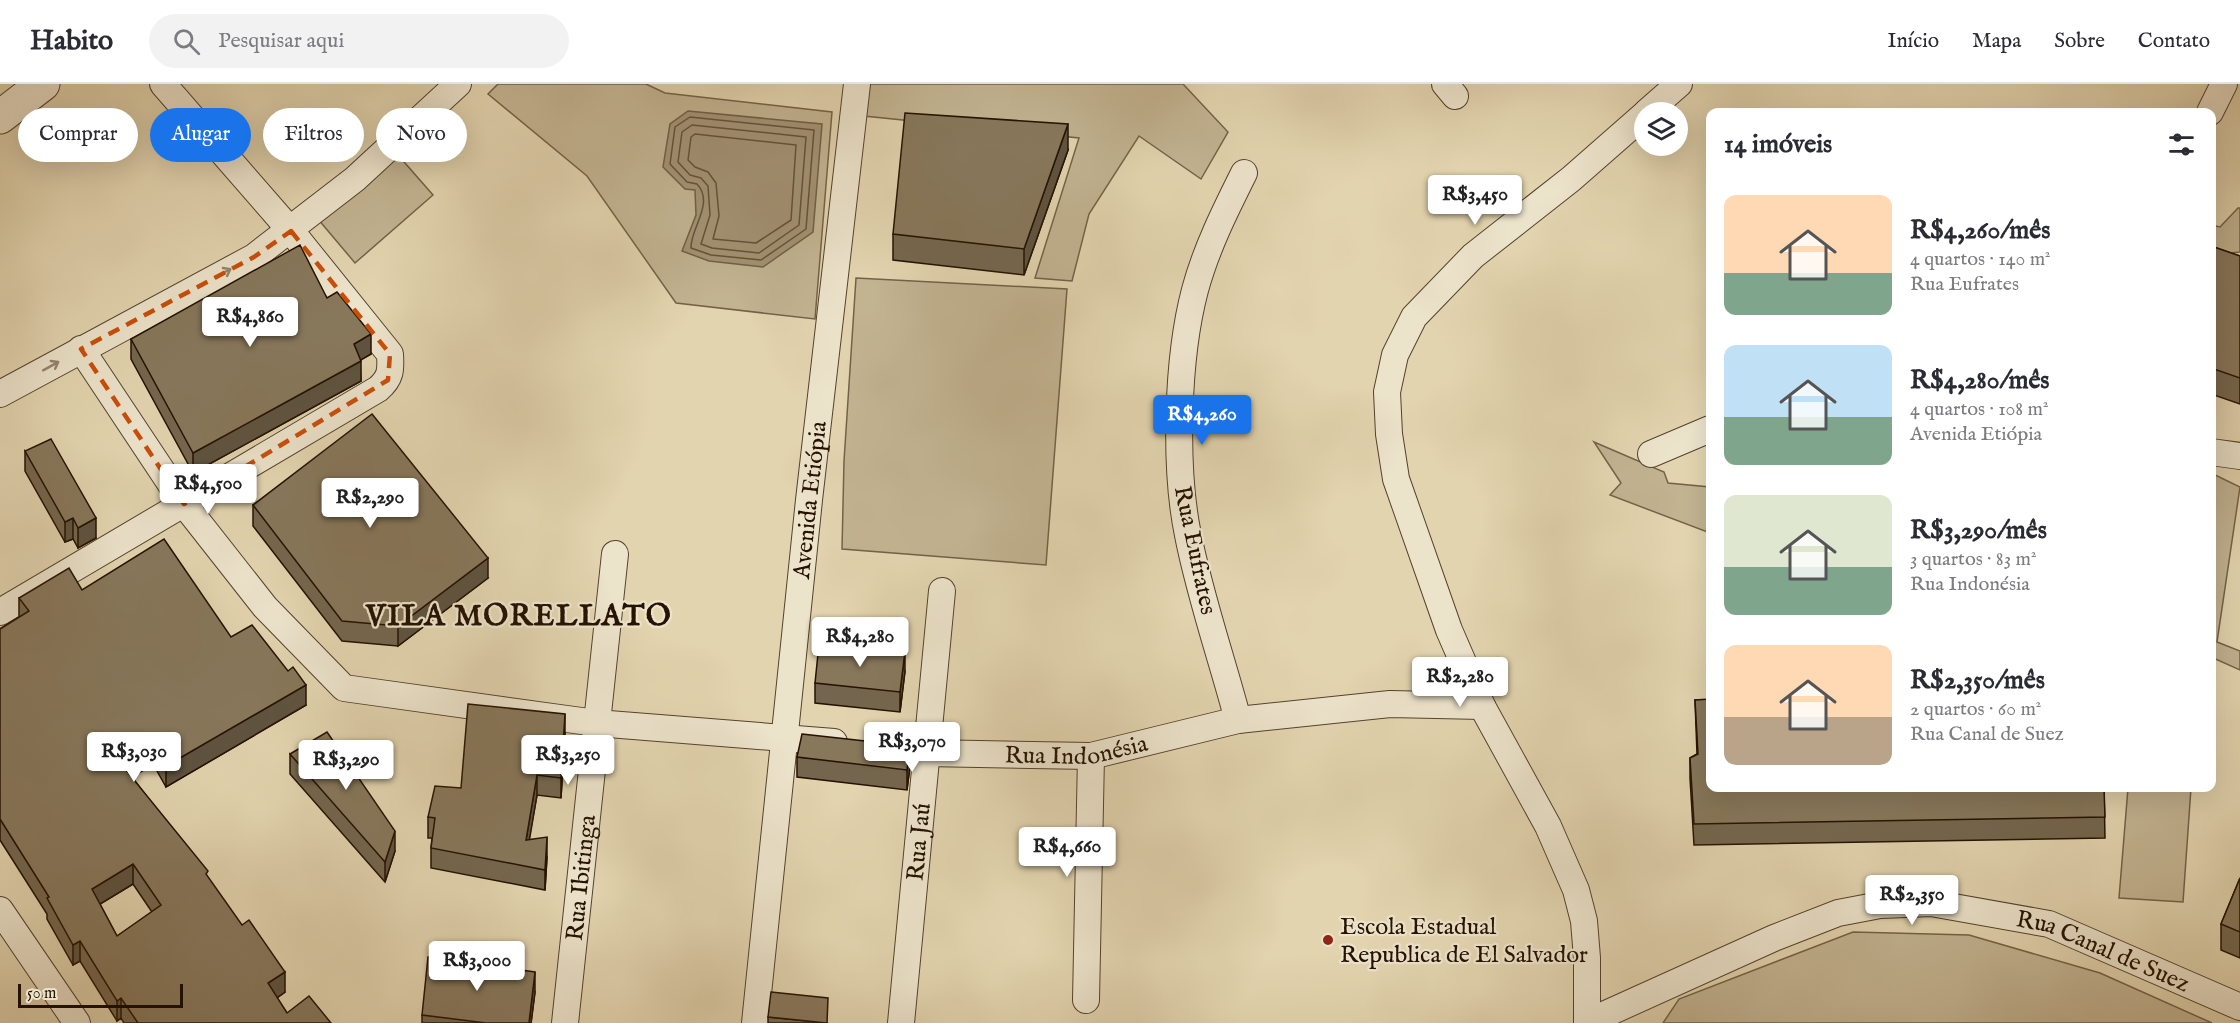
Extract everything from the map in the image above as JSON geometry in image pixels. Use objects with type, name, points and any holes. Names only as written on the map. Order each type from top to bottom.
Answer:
[{"type":"street","points":[[0,117],[43,84]]},
{"type":"street","points":[[1,609],[184,504],[388,380],[391,370],[390,354],[291,231],[163,84]]},
{"type":"street","points":[[0,394],[254,256],[291,231],[355,179],[458,84]]},
{"type":"street","name":"Avenida Etiópia","points":[[755,1023],[809,500],[857,84]]},
{"type":"street","points":[[1659,102],[1679,84]]},
{"type":"street","points":[[2212,108],[2224,84]]},
{"type":"street","points":[[1587,1022],[1584,921],[1576,890],[1548,826],[1482,706],[1449,630],[1396,479],[1389,434],[1387,392],[1395,355],[1414,317],[1473,256],[1571,179],[1634,124]]},
{"type":"street","name":"Rua Eufrates","points":[[1238,720],[1188,535],[1179,473],[1183,366],[1194,292],[1210,243],[1244,173]]},
{"type":"street","points":[[81,349],[184,504]]},
{"type":"street","points":[[1651,454],[1706,431]]},
{"type":"street","points":[[2216,453],[2240,456]]},
{"type":"street","name":"Rua Indonésia","points":[[184,504],[265,607],[344,688],[596,723],[786,738],[926,753],[1091,756],[1238,720],[1390,704],[1482,706]]},
{"type":"street","name":"Rua Ibitinga","points":[[565,1023],[615,554]]},
{"type":"street","name":"Rua Jaú","points":[[901,1023],[942,591]]},
{"type":"street","points":[[1086,1000],[1091,756]]},
{"type":"street","name":"Rua Canal de Suez","points":[[1587,1022],[1774,938],[1838,912],[1880,905],[1930,903],[2049,924],[2240,1007]]},
{"type":"street","points":[[0,910],[77,1023]]},
{"type":"highlighted area","points":[[291,231],[390,354],[388,380],[184,504],[81,349],[254,257]]},
{"type":"shaded area","points":[[498,84],[646,84],[665,93],[832,112],[815,319],[676,303],[587,176],[488,94]]},
{"type":"shaded area","points":[[869,84],[1183,84],[1228,132],[1201,179],[1139,136],[1089,214],[1072,281],[1035,278],[1079,138],[864,116]]},
{"type":"shaded area","points":[[389,162],[404,162],[433,195],[355,263],[318,219]]},
{"type":"shaded area","points":[[2240,208],[2240,252],[2216,254],[2216,226],[2220,227]]},
{"type":"shaded area","points":[[856,278],[1067,289],[1046,565],[842,549],[844,461]]},
{"type":"shaded area","points":[[1594,442],[1664,472],[1668,483],[1706,487],[1706,531],[1610,495],[1621,483]]},
{"type":"shaded area","points":[[2216,475],[2240,487],[2217,642],[2240,651],[2240,670],[2216,659]]},
{"type":"shaded area","points":[[2128,792],[2191,792],[2183,902],[2119,898]]},
{"type":"shaded area","points":[[1853,932],[1969,935],[2100,973],[2212,1023],[1663,1023],[1679,999]]},
{"type":"water","points":[[688,111],[822,124],[813,232],[763,267],[709,261],[682,251],[696,215],[695,190],[685,189],[663,167],[670,124]]},
{"type":"building","points":[[905,113],[1068,124],[1024,249],[893,234]]},
{"type":"building","points":[[300,245],[327,298],[337,292],[371,334],[354,344],[361,361],[193,453],[131,339]]},
{"type":"building","points":[[2216,248],[2240,256],[2240,378],[2216,370]]},
{"type":"building","points":[[372,414],[488,558],[398,626],[342,621],[253,505]]},
{"type":"building","points":[[51,439],[96,518],[78,528],[73,518],[65,522],[25,451]]},
{"type":"building","points":[[164,539],[231,637],[252,625],[288,671],[293,667],[306,685],[166,766],[153,744],[121,764],[208,871],[206,874],[242,925],[249,920],[285,972],[268,983],[287,1013],[309,996],[331,1023],[138,1023],[121,998],[117,1001],[80,941],[73,945],[47,898],[49,897],[0,819],[0,629],[29,611],[19,598],[69,568],[82,590]],"holes":[[[133,864],[161,905],[117,936],[92,889]]]},
{"type":"building","points":[[819,644],[905,651],[900,692],[815,683]]},
{"type":"building","points":[[1706,699],[1706,792],[2104,792],[2105,817],[1694,824],[1690,758],[1698,754],[1695,700]]},
{"type":"building","points":[[468,704],[565,714],[561,778],[537,775],[526,840],[547,837],[545,870],[431,848],[435,818],[428,817],[435,786],[461,788]]},
{"type":"building","points":[[327,732],[395,831],[385,862],[290,754]]},
{"type":"building","points":[[802,734],[910,746],[907,770],[797,757]]},
{"type":"building","points":[[2240,878],[2240,932],[2221,924]]},
{"type":"building","points":[[428,957],[535,972],[529,1023],[486,1023],[422,1015]]},
{"type":"building","points":[[771,992],[828,998],[827,1023],[768,1017]]},
{"type":"place","name":"Escola Estadual Republica de El Salvador","points":[[1328,940]]},
{"type":"district","name":"VILA MORELLATO","points":[[519,615]]}]
